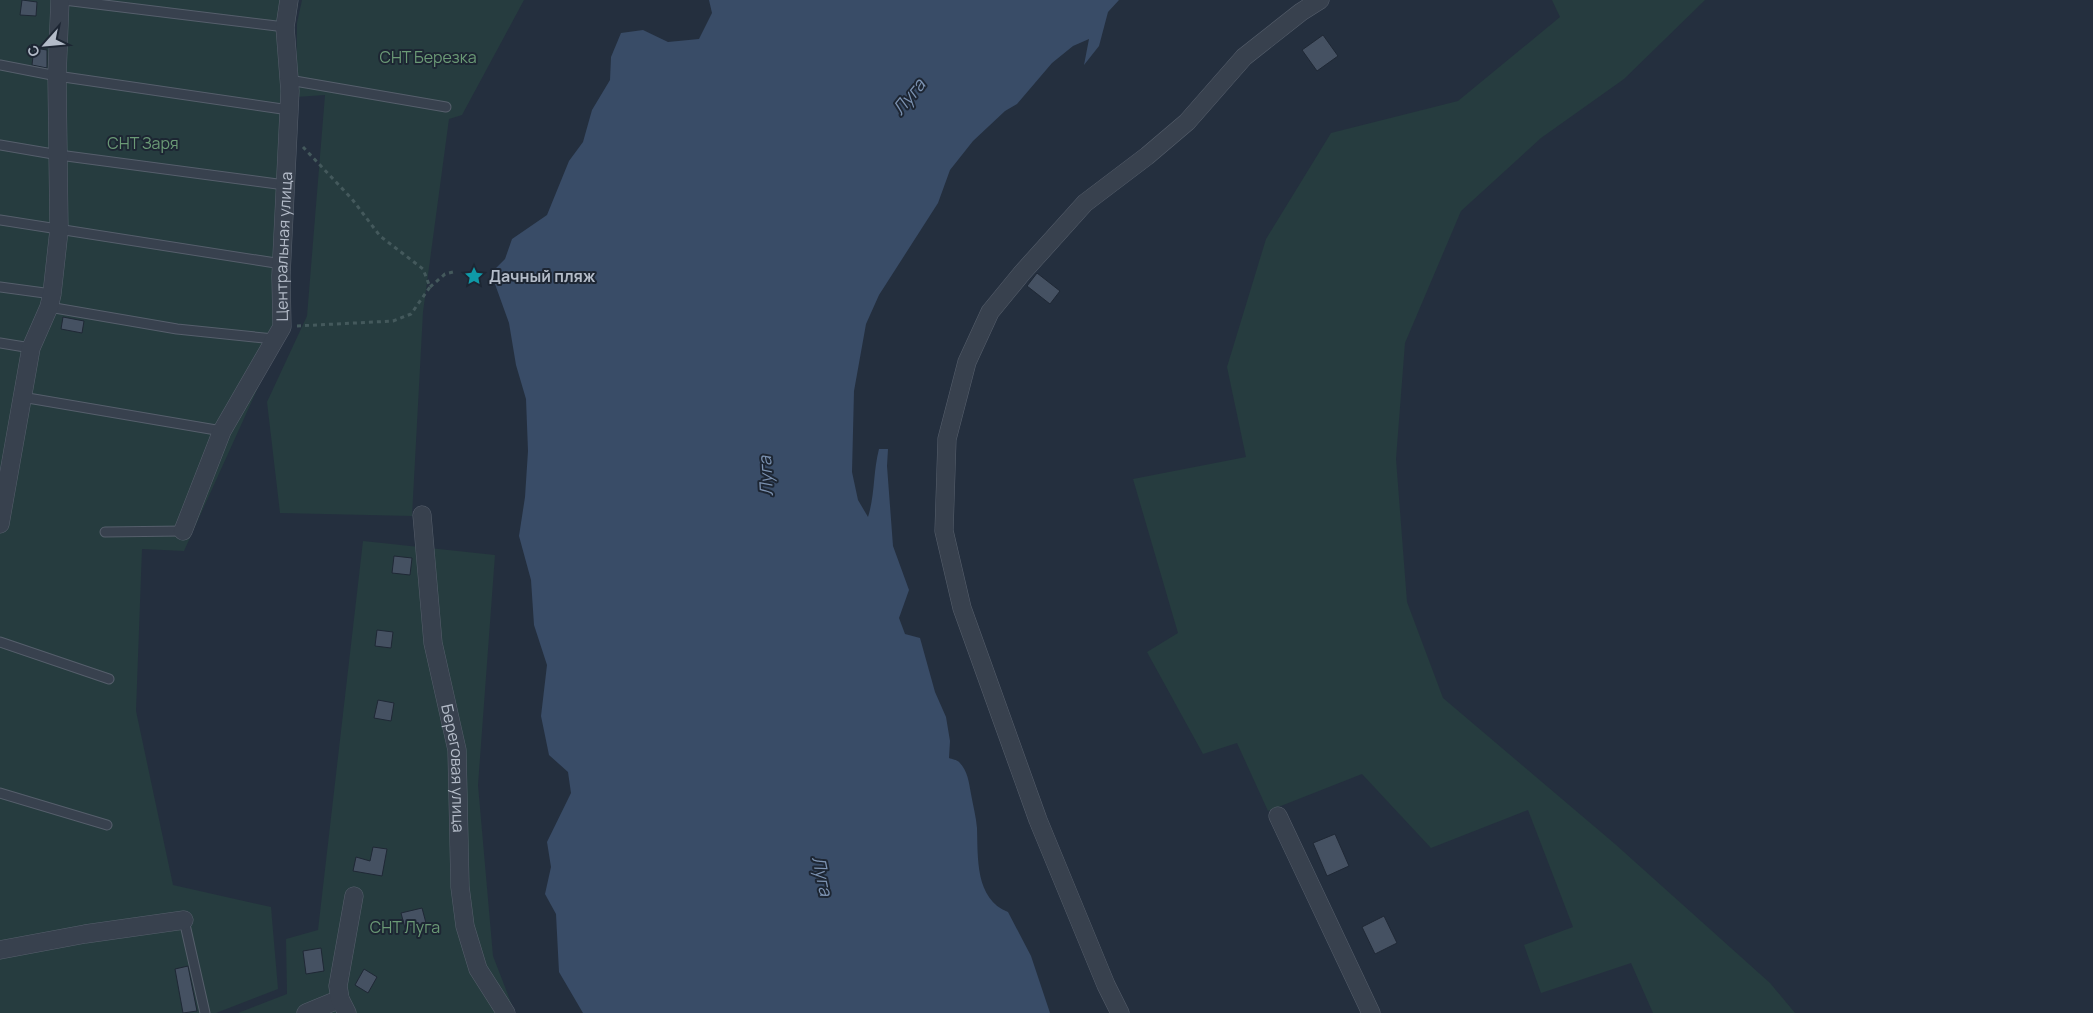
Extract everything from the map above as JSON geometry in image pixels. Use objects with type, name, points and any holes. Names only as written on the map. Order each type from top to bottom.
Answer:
[{"type":"street","points":[[0,524],[31,348],[50,300],[59,230],[57,76],[60,0]]},
{"type":"street","name":"Центральная улица","points":[[183,531],[222,430],[278,333],[289,110],[285,27],[289,0]]},
{"type":"street","points":[[1120,1013],[1106,985],[1038,820],[962,608],[944,531],[947,439],[967,362],[990,312],[1022,272],[1085,203],[1148,156],[1187,122],[1244,57],[1301,12],[1320,0]]},
{"type":"street","name":"Береговая улица","points":[[422,516],[433,643],[457,750],[460,887],[465,926],[478,970],[506,1013]]},
{"type":"street","points":[[1278,816],[1371,1013]]},
{"type":"street","points":[[306,1013],[344,1006],[338,986],[354,896]]},
{"type":"street","points":[[0,950],[85,934],[184,920]]},
{"type":"lane","points":[[64,0],[285,27]]},
{"type":"lane","points":[[0,65],[57,76],[289,110]]},
{"type":"lane","points":[[289,80],[446,107]]},
{"type":"lane","points":[[0,145],[59,155],[285,185]]},
{"type":"lane","points":[[0,220],[282,264]]},
{"type":"lane","points":[[0,287],[177,329],[278,333]]},
{"type":"lane","points":[[0,343],[31,348]]},
{"type":"lane","points":[[22,397],[222,430]]},
{"type":"lane","points":[[106,532],[183,531]]},
{"type":"lane","points":[[0,642],[109,678]]},
{"type":"lane","points":[[0,793],[107,825]]},
{"type":"lane","points":[[184,920],[205,1013]]},
{"type":"path","points":[[288,131],[352,199],[380,236],[423,269],[430,287]]},
{"type":"path","points":[[278,333],[393,321],[411,314],[430,287],[445,274],[453,272]]},
{"type":"green space","name":"СНТ Заря","points":[[0,0],[298,0],[292,23],[276,313],[270,361],[184,551],[142,549],[136,711],[173,885],[271,907],[278,989],[216,1013],[0,1013]]},
{"type":"green space","name":"СНТ Березка","points":[[302,0],[524,0],[462,115],[449,119],[423,312],[412,516],[280,513],[267,402],[307,316],[325,95],[296,97],[297,23]]},
{"type":"green space","points":[[1552,0],[1705,0],[1624,79],[1541,138],[1461,211],[1405,343],[1396,459],[1407,602],[1443,698],[1615,844],[1770,983],[1795,1013],[1653,1013],[1631,963],[1541,993],[1524,945],[1573,927],[1528,810],[1431,848],[1362,774],[1268,811],[1237,743],[1203,754],[1147,652],[1178,633],[1133,479],[1246,457],[1227,367],[1266,239],[1331,133],[1458,101],[1560,17]]},
{"type":"green space","name":"СНТ Луга","points":[[363,541],[495,555],[478,785],[493,956],[515,1013],[238,1013],[287,994],[286,939],[318,930]]},
{"type":"water","name":"Луга","points":[[709,0],[1119,0],[1108,12],[1099,46],[1084,65],[1089,39],[1073,46],[1052,63],[1017,104],[1005,111],[973,141],[950,170],[938,203],[879,295],[866,324],[854,391],[852,472],[858,500],[868,517],[879,449],[888,449],[887,466],[893,546],[909,590],[899,618],[905,634],[920,638],[935,692],[946,717],[950,741],[949,758],[959,762],[968,777],[977,828],[980,876],[984,888],[989,898],[997,906],[1008,912],[1031,956],[1050,1013],[583,1013],[559,972],[556,914],[545,894],[551,867],[547,842],[571,793],[568,772],[549,755],[541,716],[547,665],[534,625],[531,580],[519,536],[525,497],[528,451],[526,399],[516,365],[509,323],[491,273],[505,259],[512,239],[547,215],[569,161],[583,142],[592,110],[610,80],[611,57],[621,33],[643,30],[668,42],[699,39],[712,13]]},
{"type":"building","points":[[22,0],[37,2],[36,16],[20,15]]},
{"type":"building","points":[[1323,35],[1338,56],[1317,71],[1302,50]]},
{"type":"building","points":[[34,48],[47,50],[47,68],[32,65]]},
{"type":"building","points":[[1037,273],[1060,291],[1050,304],[1027,286]]},
{"type":"building","points":[[63,317],[84,321],[82,333],[61,329]]},
{"type":"building","points":[[394,556],[412,558],[410,575],[392,573]]},
{"type":"building","points":[[377,630],[393,632],[391,648],[375,646]]},
{"type":"building","points":[[378,700],[394,703],[391,721],[374,718]]},
{"type":"building","points":[[1335,834],[1349,866],[1327,876],[1313,843]]},
{"type":"building","points":[[373,847],[387,849],[382,876],[353,871],[356,857],[370,861]]},
{"type":"building","points":[[422,908],[426,923],[405,928],[401,913]]},
{"type":"building","points":[[1384,916],[1397,943],[1375,954],[1362,927]]},
{"type":"building","points":[[321,948],[324,971],[306,974],[303,951]]},
{"type":"building","points":[[188,966],[197,1011],[183,1013],[175,969]]},
{"type":"building","points":[[364,969],[377,977],[368,993],[355,985]]},
{"type":"place","name":"Дачный пляж","points":[[474,276]]}]
